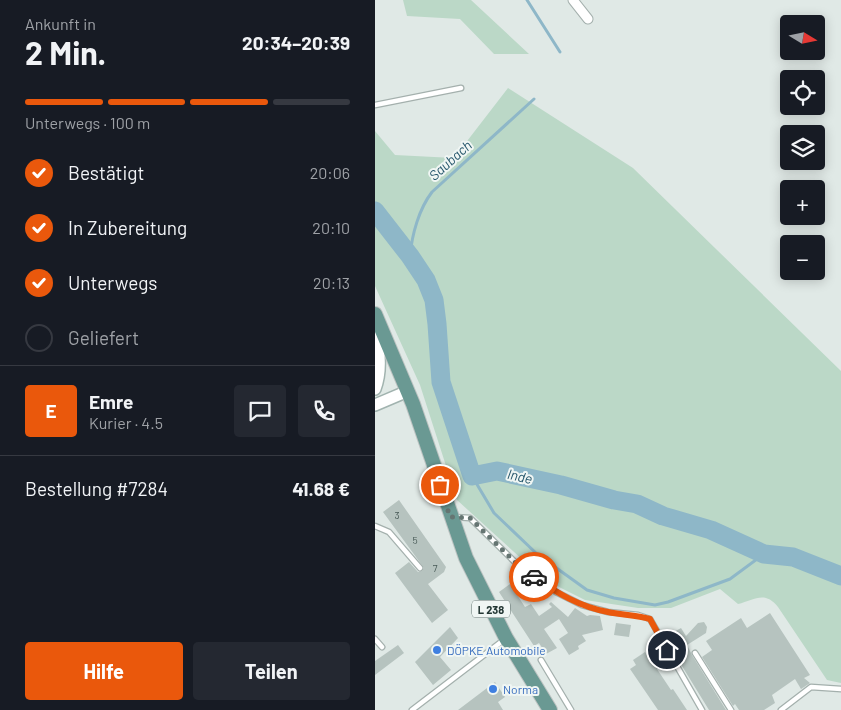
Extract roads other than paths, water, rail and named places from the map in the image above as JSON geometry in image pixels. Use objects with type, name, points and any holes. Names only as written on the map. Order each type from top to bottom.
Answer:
[{"type":"main road","name":"L 238","points":[[375,314],[408,390],[465,558],[506,638],[550,710]]},
{"type":"street","points":[[573,0],[588,19]]},
{"type":"street","points":[[375,325],[380,369],[375,389]]},
{"type":"street","points":[[375,405],[408,390]]},
{"type":"lane","points":[[375,105],[461,88]]},
{"type":"lane","points":[[450,517],[470,518],[521,568],[556,592],[582,605],[608,612],[650,619],[702,710]]},
{"type":"lane","points":[[375,526],[389,532],[420,568]]},
{"type":"lane","points":[[412,710],[506,638]]},
{"type":"lane","points":[[375,639],[381,647]]},
{"type":"lane","points":[[695,653],[731,710]]},
{"type":"lane","points":[[541,660],[571,710]]},
{"type":"lane","points":[[781,710],[811,687],[841,689]]},
{"type":"waterway","name":"Saubach","points":[[527,0],[560,52]]},
{"type":"waterway","name":"Saubach","points":[[410,256],[417,222],[423,206],[432,192],[534,99]]},
{"type":"waterway","name":"Inde","points":[[375,211],[426,280],[434,300],[441,382],[472,476],[497,471],[637,504],[663,516],[711,530],[764,554],[793,557],[841,576]]},
{"type":"waterway","points":[[472,476],[494,513],[537,554],[587,590],[614,598],[655,605],[668,602],[730,579],[764,554]]},
{"type":"place","name":"DÖPKE Automobile","points":[[437,650]]},
{"type":"place","name":"Norma","points":[[493,689]]}]
